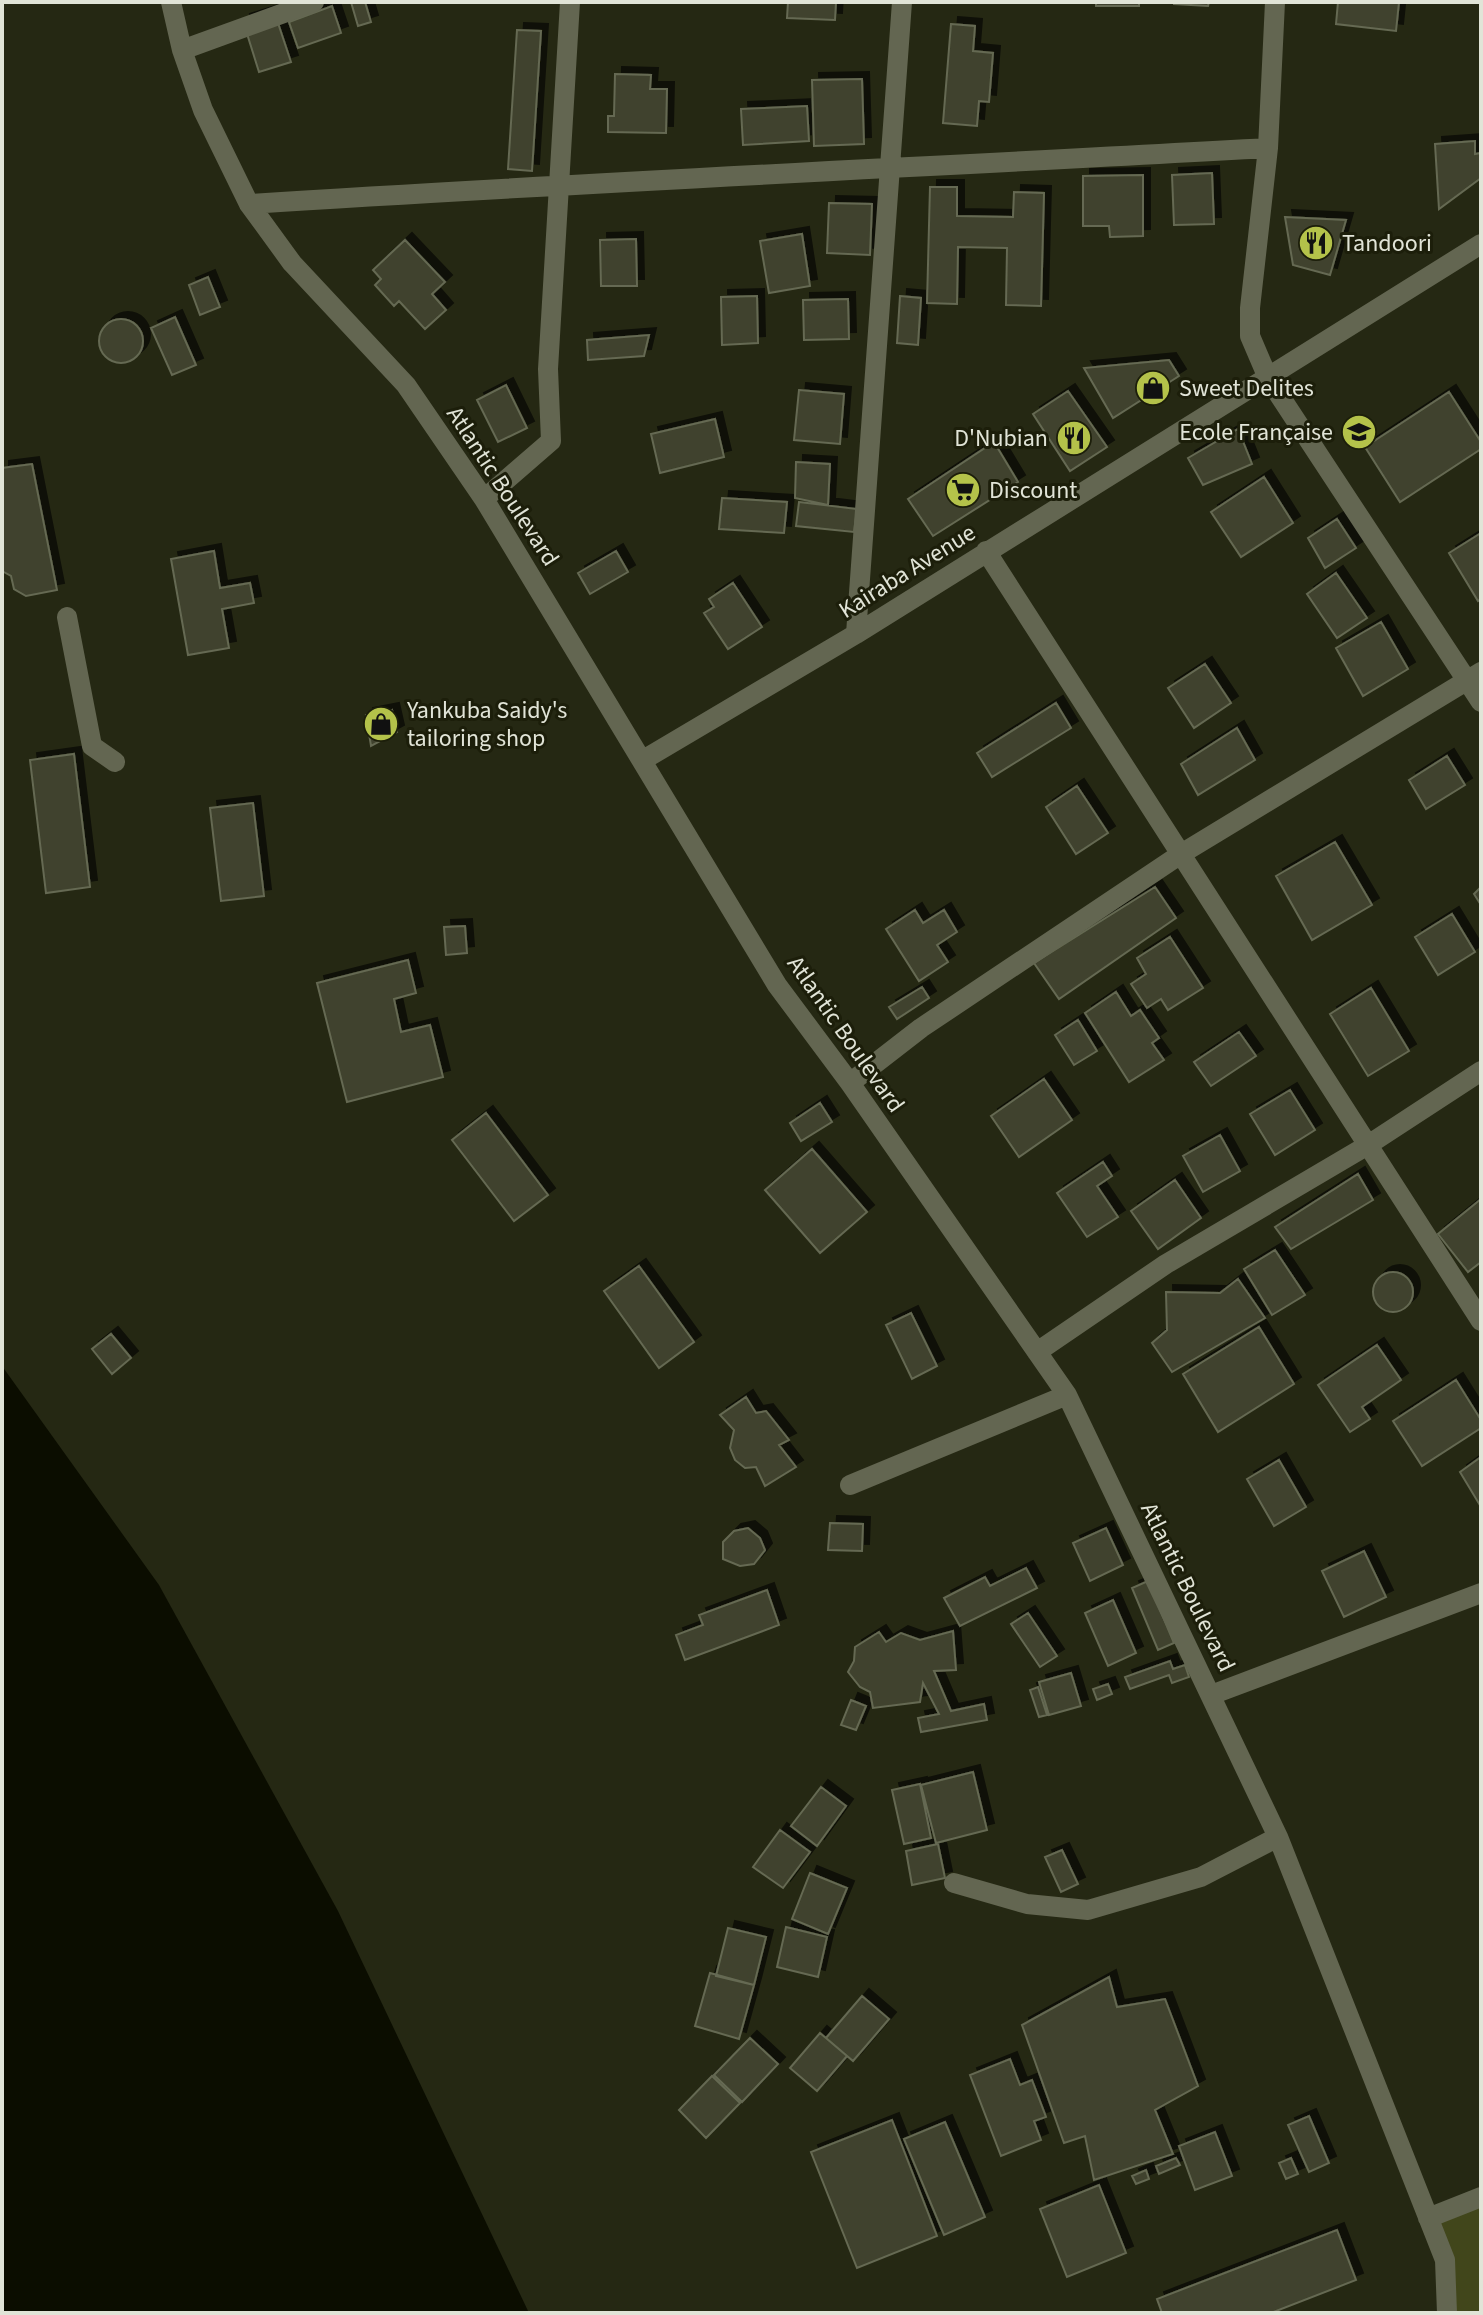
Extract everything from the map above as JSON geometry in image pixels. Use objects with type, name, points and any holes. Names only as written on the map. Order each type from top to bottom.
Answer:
[{"type":"street","name":"Atlantic Boulevard","points":[[171,2],[182,50],[203,110],[249,204],[292,263],[406,385],[484,499],[777,985],[850,1083],[1067,1395],[1278,1837],[1445,2260],[1447,2313]]},
{"type":"street","points":[[182,50],[314,2]]},
{"type":"street","points":[[484,499],[551,441],[548,369],[570,2]]},
{"type":"street","points":[[856,634],[902,2]]},
{"type":"street","points":[[1275,2],[1268,148],[1250,336],[1268,378],[1474,676],[1481,702]]},
{"type":"street","points":[[249,204],[559,184],[1268,148]]},
{"type":"street","name":"Kairaba Avenue","points":[[643,760],[856,634],[1481,244]]},
{"type":"street","points":[[986,551],[1481,1321]]},
{"type":"street","points":[[67,617],[92,746],[115,762]]},
{"type":"street","points":[[850,1083],[921,1028],[1181,854],[1474,676]]},
{"type":"street","points":[[1037,1352],[1166,1264],[1368,1145],[1481,1071]]},
{"type":"street","points":[[850,1485],[1067,1395]]},
{"type":"street","points":[[1211,1695],[1481,1593]]},
{"type":"street","points":[[954,1883],[1027,1904],[1088,1910],[1201,1877],[1278,1837]]},
{"type":"street","points":[[1428,2218],[1481,2197]]},
{"type":"green space","points":[[1481,2197],[1481,2313],[1446,2313],[1428,2218]]},
{"type":"shaded area","points":[[2,1366],[159,1585],[338,1911],[529,2313],[2,2313]]},
{"type":"building","points":[[351,2],[365,2],[371,22],[358,26]]},
{"type":"building","points":[[788,2],[836,2],[835,20],[787,18]]},
{"type":"building","points":[[1096,2],[1139,2],[1139,6],[1096,6]]},
{"type":"building","points":[[1174,2],[1209,2],[1208,6]]},
{"type":"building","points":[[1338,2],[1399,2],[1396,31],[1336,24]]},
{"type":"building","points":[[332,6],[341,33],[298,48],[289,22]]},
{"type":"building","points":[[274,11],[291,62],[259,72],[243,21]]},
{"type":"building","points":[[951,24],[975,26],[973,51],[993,53],[989,102],[979,101],[977,126],[943,123]]},
{"type":"building","points":[[517,30],[541,31],[532,171],[508,169]]},
{"type":"building","points":[[615,74],[651,75],[650,89],[667,89],[666,133],[608,132],[608,116],[614,116]]},
{"type":"building","points":[[862,79],[864,144],[814,146],[812,80]]},
{"type":"building","points":[[807,106],[809,141],[743,145],[741,109]]},
{"type":"building","points":[[1475,141],[1475,154],[1481,153],[1481,178],[1439,209],[1435,144]]},
{"type":"building","points":[[1212,173],[1214,224],[1174,225],[1172,175]]},
{"type":"building","points":[[1143,175],[1143,236],[1110,237],[1109,226],[1083,226],[1083,176]]},
{"type":"building","points":[[930,187],[957,187],[957,216],[1013,217],[1014,192],[1044,193],[1041,306],[1006,305],[1007,248],[958,247],[957,304],[927,303]]},
{"type":"building","points":[[829,203],[872,204],[870,255],[827,253]]},
{"type":"building","points":[[1285,217],[1346,220],[1330,275],[1293,265]]},
{"type":"building","points":[[802,234],[810,286],[769,293],[760,241]]},
{"type":"building","points":[[636,239],[637,286],[601,286],[600,240]]},
{"type":"building","points":[[405,240],[445,282],[432,294],[446,310],[425,329],[399,301],[394,306],[375,285],[381,279],[373,270]]},
{"type":"building","points":[[208,277],[220,307],[200,315],[189,285]]},
{"type":"building","points":[[757,296],[758,343],[722,345],[721,297]]},
{"type":"building","points":[[900,296],[921,298],[918,345],[897,343]]},
{"type":"building","points":[[848,299],[849,339],[804,340],[803,300]]},
{"type":"building","points":[[175,317],[196,365],[172,375],[151,328]]},
{"type":"building","points":[[121,319],[136,326],[143,341],[136,356],[121,363],[106,356],[99,341],[106,326]]},
{"type":"building","points":[[649,335],[644,356],[588,360],[587,340]]},
{"type":"building","points":[[1169,360],[1179,376],[1113,418],[1084,368]]},
{"type":"building","points":[[506,385],[527,428],[498,442],[477,400]]},
{"type":"building","points":[[799,390],[844,394],[840,444],[794,440]]},
{"type":"building","name":"D'Nubian","points":[[1068,391],[1107,447],[1070,471],[1033,414]]},
{"type":"building","points":[[1449,392],[1481,442],[1481,449],[1400,502],[1365,447]]},
{"type":"building","points":[[715,419],[724,457],[660,473],[651,434]]},
{"type":"building","points":[[1238,429],[1252,464],[1203,485],[1188,458]]},
{"type":"building","name":"Discount","points":[[994,442],[1018,482],[933,536],[908,499]]},
{"type":"building","points":[[796,462],[830,464],[828,505],[795,498]]},
{"type":"building","points":[[32,464],[57,590],[26,596],[14,589],[11,576],[2,571],[2,468]]},
{"type":"building","points":[[1264,477],[1293,523],[1241,557],[1211,512]]},
{"type":"building","points":[[722,498],[787,502],[784,533],[719,529]]},
{"type":"building","points":[[799,502],[857,509],[854,532],[796,526]]},
{"type":"building","points":[[1337,519],[1356,548],[1325,568],[1308,538]]},
{"type":"building","points":[[1481,533],[1481,599],[1478,601],[1449,553]]},
{"type":"building","points":[[214,551],[220,588],[250,583],[254,603],[222,609],[229,648],[188,655],[171,559]]},
{"type":"building","points":[[616,551],[628,572],[590,594],[578,573]]},
{"type":"building","points":[[1336,573],[1367,618],[1337,638],[1307,594]]},
{"type":"building","points":[[733,583],[762,627],[728,649],[704,613],[714,607],[709,599]]},
{"type":"building","points":[[1381,622],[1408,669],[1363,696],[1336,648]]},
{"type":"building","points":[[1205,664],[1231,703],[1194,728],[1168,688]]},
{"type":"building","points":[[1056,703],[1071,728],[992,777],[977,753]]},
{"type":"building","name":"Yankuba Saidy's tailoring shop","points":[[392,710],[397,732],[371,746],[366,715]]},
{"type":"building","points":[[1237,728],[1255,760],[1198,795],[1181,764]]},
{"type":"building","points":[[74,754],[90,887],[46,893],[30,760]]},
{"type":"building","points":[[1447,756],[1465,785],[1426,809],[1409,780]]},
{"type":"building","points":[[1077,786],[1108,833],[1076,854],[1046,807]]},
{"type":"building","points":[[253,803],[264,896],[221,901],[210,808]]},
{"type":"building","points":[[1335,842],[1372,905],[1312,940],[1276,876]]},
{"type":"building","points":[[1155,887],[1176,918],[1059,999],[1034,963]]},
{"type":"building","points":[[1481,887],[1481,905],[1474,894]]},
{"type":"building","points":[[915,910],[923,923],[944,910],[957,932],[937,945],[948,962],[919,981],[886,929]]},
{"type":"building","points":[[1452,914],[1475,952],[1438,975],[1415,937]]},
{"type":"building","points":[[465,926],[467,953],[446,955],[444,927]]},
{"type":"building","points":[[1170,937],[1203,988],[1168,1010],[1161,999],[1147,1008],[1131,984],[1146,974],[1137,958]]},
{"type":"building","points":[[408,960],[416,993],[394,999],[401,1032],[430,1025],[443,1077],[347,1102],[317,983]]},
{"type":"building","points":[[922,987],[929,998],[897,1019],[889,1007]]},
{"type":"building","points":[[1371,988],[1409,1051],[1368,1076],[1330,1014]]},
{"type":"building","points":[[1116,992],[1131,1016],[1140,1010],[1159,1038],[1152,1043],[1164,1060],[1129,1082],[1085,1013]]},
{"type":"building","points":[[1078,1020],[1097,1051],[1074,1065],[1055,1035]]},
{"type":"building","points":[[1239,1032],[1256,1056],[1211,1086],[1194,1062]]},
{"type":"building","points":[[1044,1079],[1072,1120],[1019,1157],[991,1116]]},
{"type":"building","points":[[1290,1090],[1315,1130],[1275,1155],[1250,1114]]},
{"type":"building","points":[[820,1103],[832,1122],[801,1141],[790,1123]]},
{"type":"building","points":[[486,1113],[548,1195],[514,1221],[452,1140]]},
{"type":"building","points":[[1220,1135],[1240,1171],[1203,1192],[1183,1156]]},
{"type":"building","points":[[812,1149],[867,1212],[820,1253],[765,1190]]},
{"type":"building","points":[[1103,1162],[1112,1176],[1097,1186],[1118,1217],[1087,1237],[1057,1193]]},
{"type":"building","points":[[1358,1174],[1373,1200],[1291,1249],[1275,1227]]},
{"type":"building","points":[[1175,1180],[1201,1218],[1158,1249],[1131,1211]]},
{"type":"building","points":[[1481,1199],[1481,1262],[1468,1272],[1438,1234]]},
{"type":"building","points":[[1275,1250],[1305,1295],[1272,1315],[1244,1269]]},
{"type":"building","points":[[639,1266],[694,1342],[659,1368],[604,1291]]},
{"type":"building","points":[[1393,1272],[1407,1278],[1413,1292],[1407,1306],[1393,1312],[1379,1306],[1373,1292],[1379,1278]]},
{"type":"building","points":[[1238,1279],[1265,1318],[1172,1372],[1152,1343],[1167,1330],[1166,1292],[1220,1293]]},
{"type":"building","points":[[911,1313],[937,1366],[912,1379],[886,1325]]},
{"type":"building","points":[[1259,1327],[1294,1384],[1218,1432],[1183,1374]]},
{"type":"building","points":[[111,1334],[131,1358],[112,1374],[92,1349]]},
{"type":"building","points":[[1377,1345],[1401,1380],[1362,1407],[1370,1419],[1350,1432],[1318,1385]]},
{"type":"building","points":[[1456,1380],[1481,1420],[1481,1428],[1422,1466],[1393,1421]]},
{"type":"building","points":[[746,1397],[756,1413],[766,1411],[789,1440],[779,1445],[796,1467],[765,1486],[756,1467],[745,1468],[735,1460],[730,1448],[734,1430],[720,1415]]},
{"type":"building","points":[[1481,1457],[1481,1507],[1460,1472]]},
{"type":"building","points":[[1279,1460],[1306,1507],[1274,1526],[1247,1479]]},
{"type":"building","points":[[830,1523],[863,1524],[862,1551],[828,1550]]},
{"type":"building","points":[[748,1528],[760,1538],[765,1550],[754,1564],[740,1566],[723,1559],[723,1542],[734,1531]]},
{"type":"building","points":[[1106,1528],[1123,1565],[1090,1581],[1073,1543]]},
{"type":"building","points":[[1364,1551],[1386,1597],[1344,1617],[1322,1571]]},
{"type":"building","points":[[1026,1568],[1037,1588],[960,1626],[944,1598],[985,1577],[990,1586]]},
{"type":"building","points":[[1148,1581],[1174,1643],[1158,1650],[1132,1588]]},
{"type":"building","points":[[767,1590],[779,1625],[685,1660],[676,1635],[703,1625],[699,1615]]},
{"type":"building","points":[[1113,1600],[1136,1653],[1108,1666],[1085,1613]]},
{"type":"building","points":[[1028,1613],[1057,1656],[1040,1667],[1011,1624]]},
{"type":"building","points":[[953,1631],[956,1670],[934,1671],[951,1711],[984,1704],[987,1720],[921,1732],[918,1718],[939,1714],[923,1683],[920,1702],[873,1708],[870,1692],[860,1687],[848,1672],[854,1661],[855,1647],[879,1632],[886,1642],[901,1633],[920,1640]]},
{"type":"building","points":[[1170,1661],[1173,1669],[1185,1665],[1189,1677],[1172,1683],[1169,1675],[1130,1689],[1125,1677]]},
{"type":"building","points":[[1071,1673],[1081,1706],[1049,1715],[1039,1682]]},
{"type":"building","points":[[1108,1684],[1112,1694],[1097,1700],[1093,1689]]},
{"type":"building","points":[[1038,1687],[1047,1715],[1039,1717],[1030,1690]]},
{"type":"building","points":[[851,1700],[866,1706],[856,1730],[841,1725]]},
{"type":"building","points":[[973,1772],[987,1830],[936,1843],[921,1785]]},
{"type":"building","points":[[920,1784],[931,1838],[904,1844],[892,1790]]},
{"type":"building","points":[[821,1787],[846,1806],[817,1846],[791,1826]]},
{"type":"building","points":[[780,1830],[810,1852],[783,1888],[753,1867]]},
{"type":"building","points":[[938,1844],[945,1878],[912,1885],[906,1851]]},
{"type":"building","points":[[1062,1850],[1078,1884],[1061,1892],[1045,1857]]},
{"type":"building","points":[[810,1873],[847,1888],[828,1934],[792,1919]]},
{"type":"building","points":[[786,1927],[827,1937],[818,1977],[777,1967]]},
{"type":"building","points":[[728,1928],[766,1937],[754,1985],[716,1976]]},
{"type":"building","points":[[710,1973],[754,1985],[739,2039],[695,2026]]},
{"type":"building","points":[[1109,1977],[1117,2007],[1165,1999],[1198,2086],[1155,2110],[1173,2154],[1094,2180],[1085,2136],[1064,2143],[1022,2025]]},
{"type":"building","points":[[862,1996],[889,2019],[853,2061],[826,2038]]},
{"type":"building","points":[[820,2033],[847,2056],[817,2091],[790,2068]]},
{"type":"building","points":[[750,2038],[778,2064],[742,2102],[714,2075]]},
{"type":"building","points":[[1010,2059],[1020,2085],[1032,2080],[1046,2117],[1034,2121],[1041,2140],[1001,2156],[970,2075]]},
{"type":"building","points":[[712,2076],[740,2103],[706,2138],[679,2110]]},
{"type":"building","points":[[1309,2116],[1329,2163],[1309,2172],[1288,2125]]},
{"type":"building","points":[[892,2120],[937,2236],[857,2268],[811,2152]]},
{"type":"building","points":[[945,2122],[985,2217],[944,2235],[904,2139]]},
{"type":"building","points":[[1215,2132],[1232,2176],[1195,2190],[1179,2146]]},
{"type":"building","points":[[1176,2158],[1180,2165],[1159,2174],[1156,2166]]},
{"type":"building","points":[[1291,2158],[1298,2174],[1286,2179],[1279,2163]]},
{"type":"building","points":[[1146,2170],[1149,2179],[1136,2184],[1132,2176]]},
{"type":"building","points":[[1099,2185],[1126,2253],[1067,2277],[1040,2209]]},
{"type":"building","points":[[1337,2230],[1356,2280],[1271,2313],[1162,2313],[1157,2299]]},
{"type":"place","name":"Tandoori","points":[[1316,243]]},
{"type":"place","name":"Sweet Delites","points":[[1153,388]]},
{"type":"place","name":"Ecole Française","points":[[1359,432]]},
{"type":"place","name":"D'Nubian","points":[[1074,438]]},
{"type":"place","name":"Discount","points":[[963,490]]},
{"type":"place","name":"Yankuba Saidy's tailoring shop","points":[[381,724]]}]
